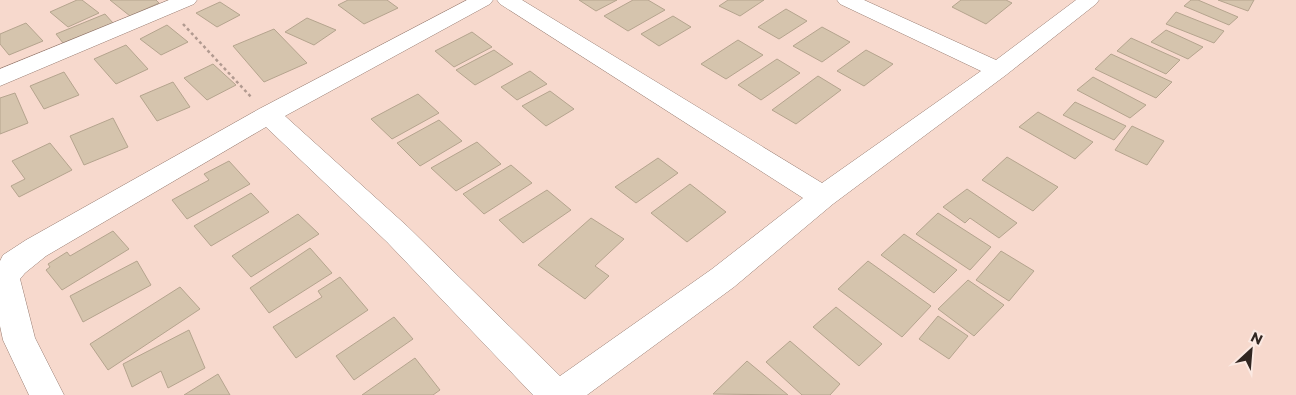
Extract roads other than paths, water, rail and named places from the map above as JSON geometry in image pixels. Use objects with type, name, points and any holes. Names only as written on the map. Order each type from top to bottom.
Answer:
[{"type":"street","points":[[47,395],[20,340],[5,278],[14,264],[36,248],[268,115],[482,0]]},
{"type":"street","points":[[507,0],[823,196]]},
{"type":"street","points":[[847,0],[998,70]]},
{"type":"street","points":[[560,395],[723,278],[823,196],[998,70],[1088,0]]},
{"type":"street","points":[[0,78],[178,4]]},
{"type":"street","points":[[268,115],[397,234],[556,395]]}]
